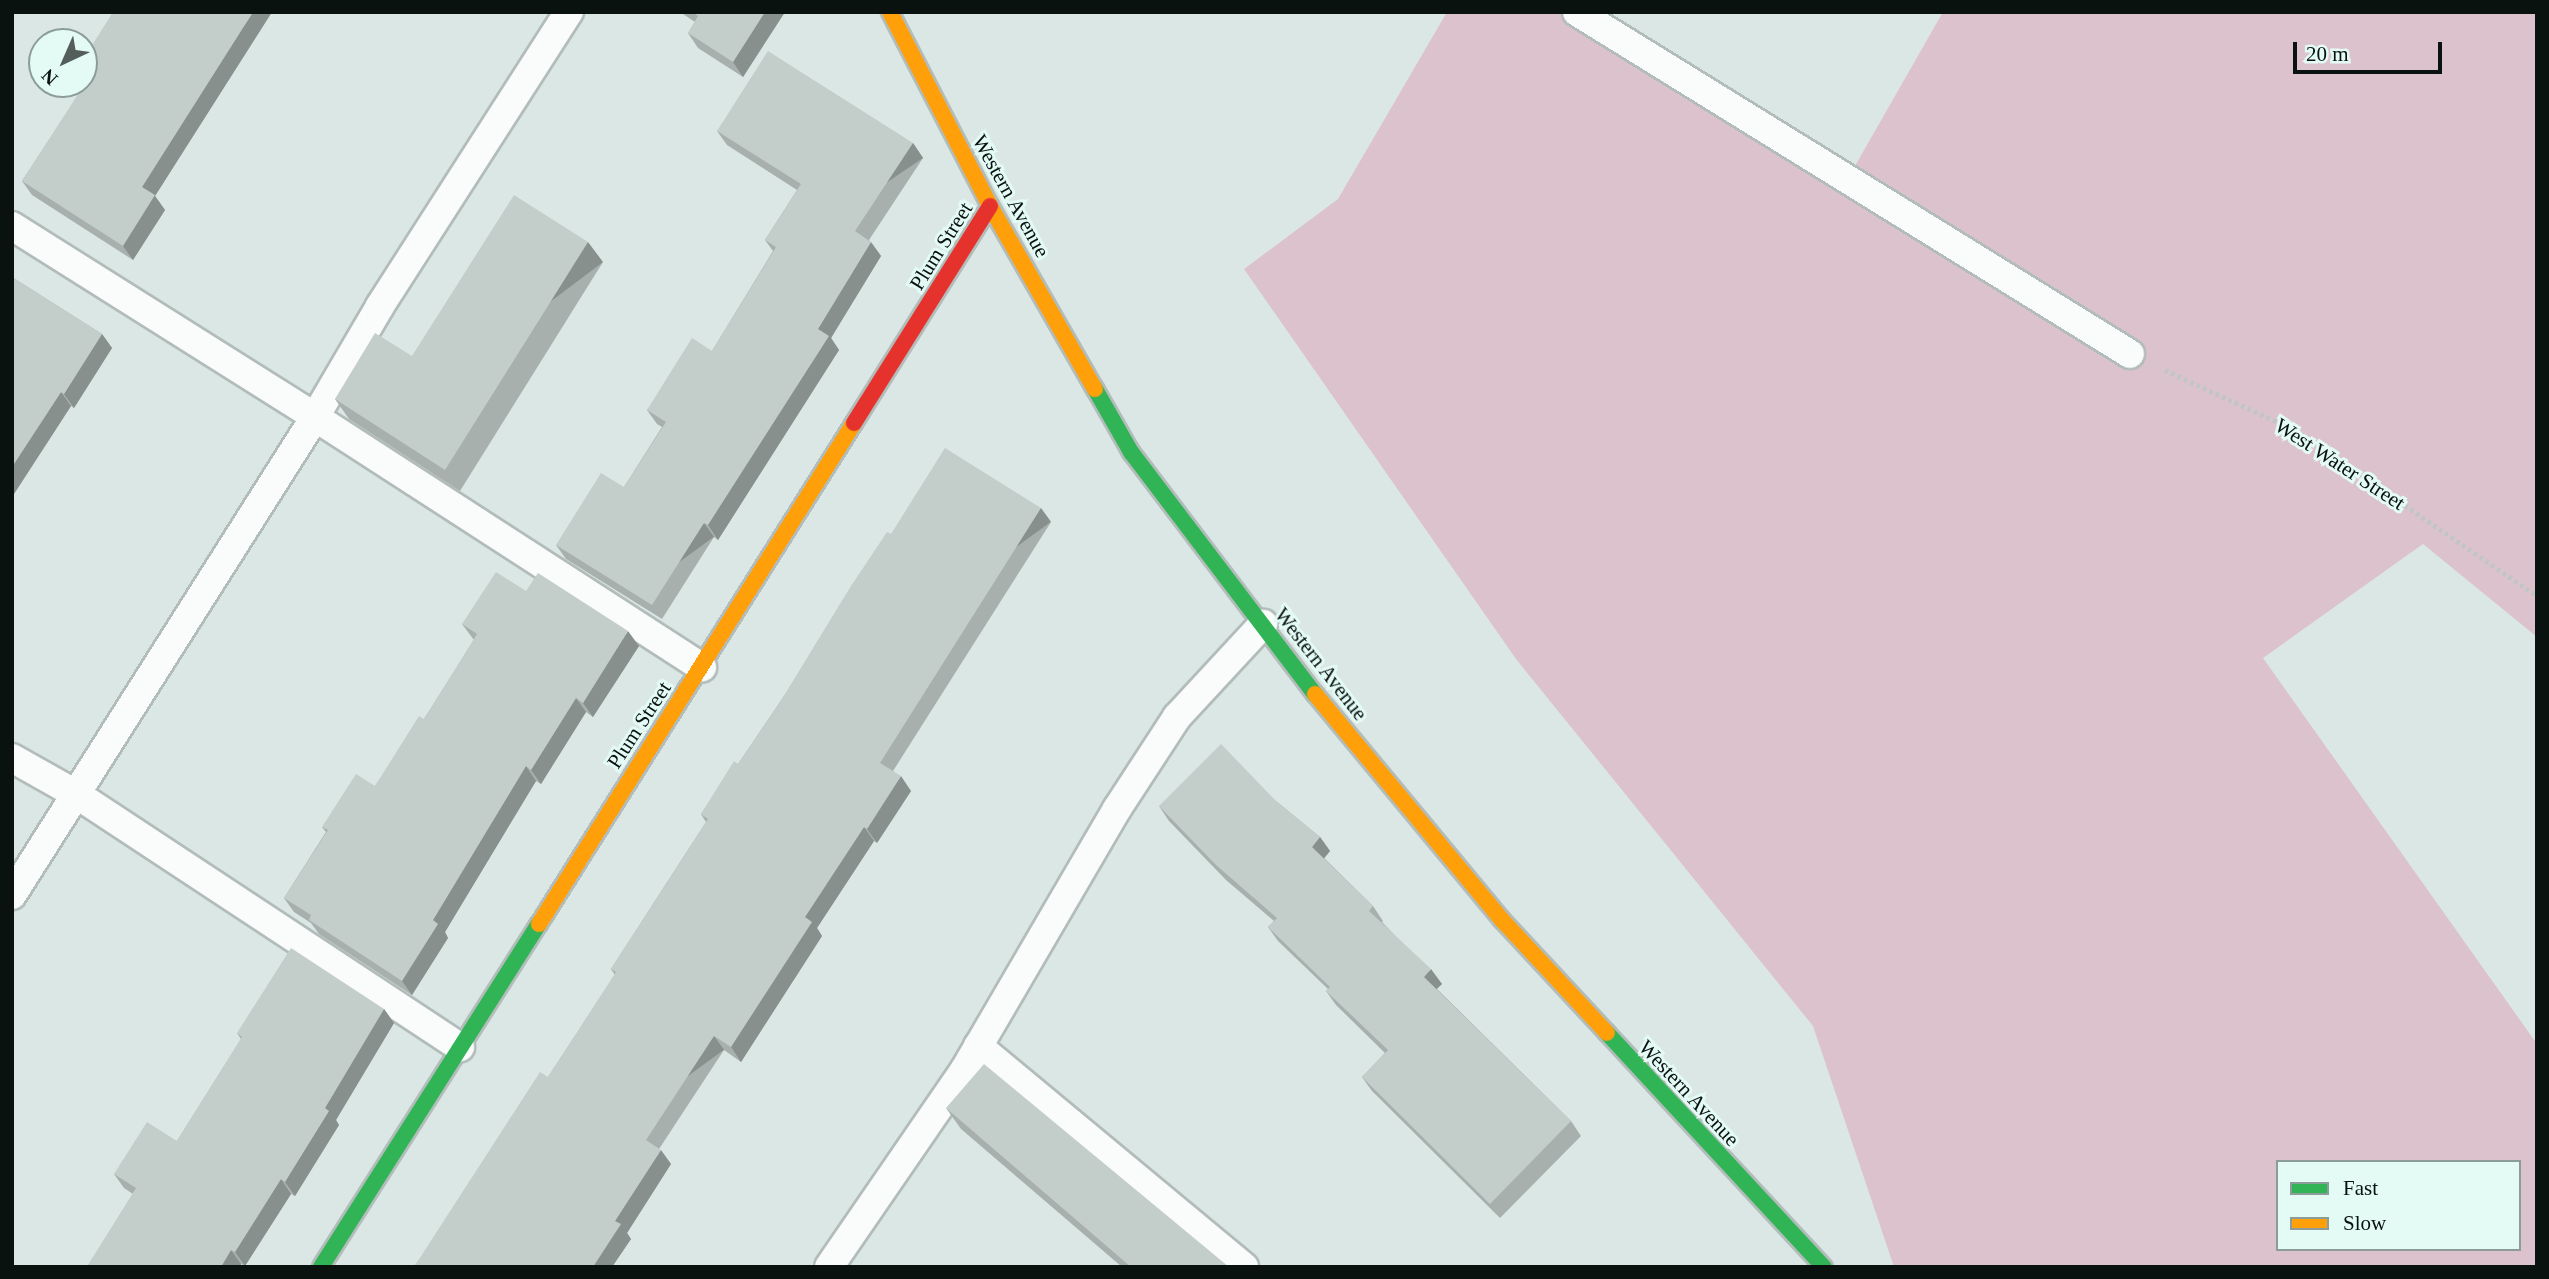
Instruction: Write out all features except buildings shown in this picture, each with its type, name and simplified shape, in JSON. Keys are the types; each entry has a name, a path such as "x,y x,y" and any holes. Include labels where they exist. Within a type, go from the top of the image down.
{"main road":[{"name":"Western Avenue","path":"890,12 990,206 1131,452 1328,711 1502,920 1824,1267"},
{"name":"Plum Street","path":"321,1267 702,667 990,206"}],"lane":[{"path":"12,895 315,418 380,306 569,12"},
{"path":"1577,12 2130,354"},
{"path":"12,226 702,667"},
{"path":"829,1267 978,1046 1117,809 1177,717 1263,624"},
{"path":"12,758 76,794 460,1047"},
{"path":"978,1046 1244,1267"}],"path":[{"name":"West Water Street","path":"2130,354 2295,430 2537,596"}],"shaded area":[{"path":"1447,12 1577,12 1847,180 1943,12 2537,12 2537,637 2423,544 2263,658 2537,1044 2537,1267 1894,1267 1813,1026 1516,659 1244,269 1338,199"}],"traffic: fast":[{"path":"1095,389 1131,452 1315,694"},
{"path":"321,1267 539,924"},
{"path":"1607,1033 1824,1267"}],"traffic: slow":[{"path":"890,12 990,206 1095,389"},
{"path":"539,924 854,423"},
{"path":"1315,694 1502,920 1607,1033"}],"traffic: jam":[{"path":"854,423 990,206"}]}
